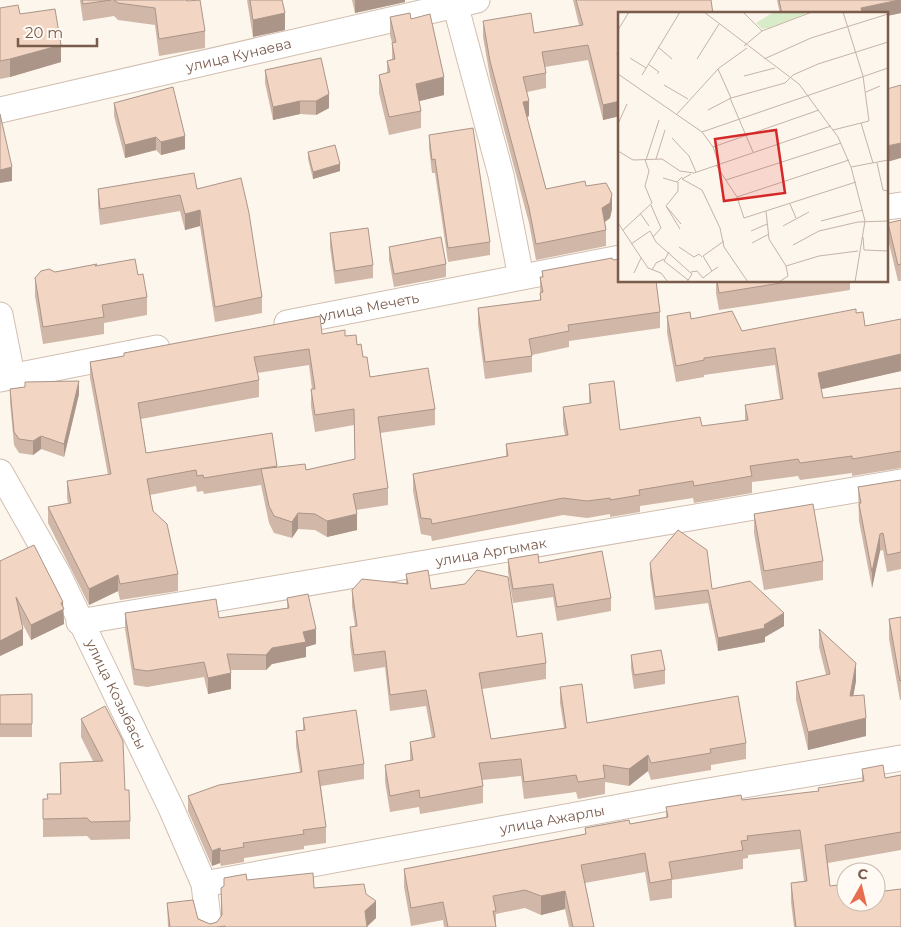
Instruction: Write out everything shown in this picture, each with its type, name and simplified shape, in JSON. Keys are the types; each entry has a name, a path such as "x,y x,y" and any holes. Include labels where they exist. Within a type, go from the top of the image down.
{"street":[{"name":"улица Кунаева","path":"0,110 462,1"},
{"path":"462,1 501,175 521,277"},
{"path":"888,207 901,205"},
{"name":"улица Мечеть","path":"264,328 618,258"},
{"path":"0,315 6,377 177,344"},
{"name":"улица Козыбасы","path":"0,472 58,574 79,622 171,808 204,884 209,927"},
{"name":"улица Аргымак","path":"79,622 901,482"},
{"name":"улица Ажарлы","path":"204,884 679,796 901,758"}],"building":[{"path":"82,0 111,0 83,4"},
{"path":"114,0 200,0 205,31 159,39 155,8 118,3"},
{"path":"250,0 282,0 285,13 253,20"},
{"path":"576,0 711,0 713,12 618,12 618,101 603,105 588,45 542,52 546,73 523,77 529,101 523,102 546,189 585,181 586,186 606,183 612,194 610,203 602,208 606,230 536,244 529,208 490,61 483,21 531,13 534,33 583,25"},
{"path":"779,0 899,0 861,8 862,12 782,12"},
{"path":"18,5 20,14 55,9 61,45 0,61 0,8"},
{"path":"410,13 411,19 430,14 444,77 416,84 421,111 389,117 379,75 390,72 387,61 395,59 392,43 396,42 390,17"},
{"path":"321,58 329,94 316,101 300,101 273,107 265,70"},
{"path":"901,85 901,143 888,146 888,89"},
{"path":"173,87 185,136 161,142 156,137 125,145 114,103"},
{"path":"0,114 12,167 0,170"},
{"path":"473,128 490,242 448,248 435,159 432,160 429,135"},
{"path":"335,145 340,164 313,172 308,152"},
{"path":"194,173 197,189 241,178 249,213 262,297 215,307 200,210 185,214 180,195 100,209 98,189"},
{"path":"901,220 901,264 898,265 888,223"},
{"path":"368,228 373,265 335,271 330,233"},
{"path":"441,237 446,264 394,274 389,247"},
{"path":"612,258 613,260 618,259 618,282 656,282 660,312 568,325 569,331 529,339 532,356 485,362 478,308 541,300 540,293 543,292 540,277 543,277 542,271"},
{"path":"135,259 138,275 143,274 147,297 102,305 104,317 43,327 35,278 41,271 49,269 55,272"},
{"path":"717,282 787,282 719,293"},
{"path":"856,309 856,313 863,312 865,326 901,319 901,354 818,373 823,398 901,388 901,451 852,459 852,456 800,463 798,459 750,466 752,476 694,486 693,481 639,490 640,495 610,500 610,498 587,501 563,498 432,524 431,519 421,518 413,474 508,456 506,444 568,435 563,407 591,403 589,384 614,381 620,430 700,417 702,426 748,420 745,405 783,399 775,348 704,358 704,360 676,366 667,316 690,312 691,319 732,311 742,331"},
{"path":"320,316 322,334 345,330 345,336 356,335 357,345 361,344 363,357 367,357 370,377 428,368 435,409 378,417 388,488 353,494 357,514 327,521 315,514 298,513 292,522 274,516 269,506 261,469 305,464 306,470 355,459 354,409 315,415 311,389 315,389 309,349 254,357 259,380 138,403 146,453 272,433 277,466 204,478 203,475 197,476 196,470 147,479 153,511 167,524 178,574 120,584 118,575 89,589 48,507 71,503 67,481 111,474 90,362 124,356 124,353"},
{"path":"79,381 64,444 41,436 33,441 19,439 14,432 10,389 25,387 25,382"},
{"path":"901,480 901,552 887,555 883,533 880,534 872,572 859,504 861,503 858,487"},
{"path":"813,504 823,561 764,571 754,514"},
{"path":"678,530 707,550 712,589 750,581 784,613 764,625 765,628 718,638 708,590 655,597 650,563"},
{"path":"34,545 63,602 61,603 64,609 31,625 16,597 23,629 0,641 0,561"},
{"path":"602,551 611,598 557,607 553,584 513,589 508,559 538,554 539,563"},
{"path":"428,570 431,589 465,584 477,570 508,577 517,637 542,633 546,663 479,673 491,739 566,728 560,687 582,684 587,723 738,696 746,743 710,749 711,753 651,763 648,755 629,769 603,765 605,778 578,782 576,775 524,782 521,759 479,763 483,786 420,798 419,790 390,796 385,765 413,760 410,742 435,737 426,690 390,695 385,651 354,655 350,627 357,626 352,590 362,579 408,584 406,574"},
{"path":"308,594 316,629 303,632 306,642 272,648 266,655 227,654 231,673 208,678 204,662 147,671 134,669 125,613 216,599 219,618 289,608 287,598"},
{"path":"901,617 901,680 900,681 889,619"},
{"path":"819,629 856,663 850,696 864,695 866,718 808,732 796,682 830,674"},
{"path":"661,650 665,670 634,675 631,655"},
{"path":"32,694 32,724 0,724 0,695"},
{"path":"105,706 123,741 125,790 129,790 130,821 91,822 87,818 43,819 43,799 48,799 47,794 61,794 60,763 103,761 81,719"},
{"path":"356,710 364,764 318,771 326,827 303,830 304,834 243,843 244,847 221,851 220,848 212,851 188,796 219,785 302,772 296,731 305,730 303,718"},
{"path":"883,765 885,778 901,775 901,832 825,845 830,886 836,885 836,912 886,912 886,891 901,889 901,927 796,927 791,883 807,881 800,830 747,836 748,840 741,841 743,850 669,862 672,879 650,883 645,853 581,865 594,927 573,927 565,891 541,896 525,890 493,896 496,911 493,911 496,927 448,927 443,902 411,908 404,869 586,834 585,828 629,820 630,824 668,817 666,807 741,795 742,800 819,791 818,788 864,781 862,769"},
{"path":"313,873 314,888 364,884 366,894 376,901 365,911 367,927 170,927 167,903 193,900 198,919 210,924 217,922 222,915 221,888 224,886 224,878 246,874 247,880"}]}
